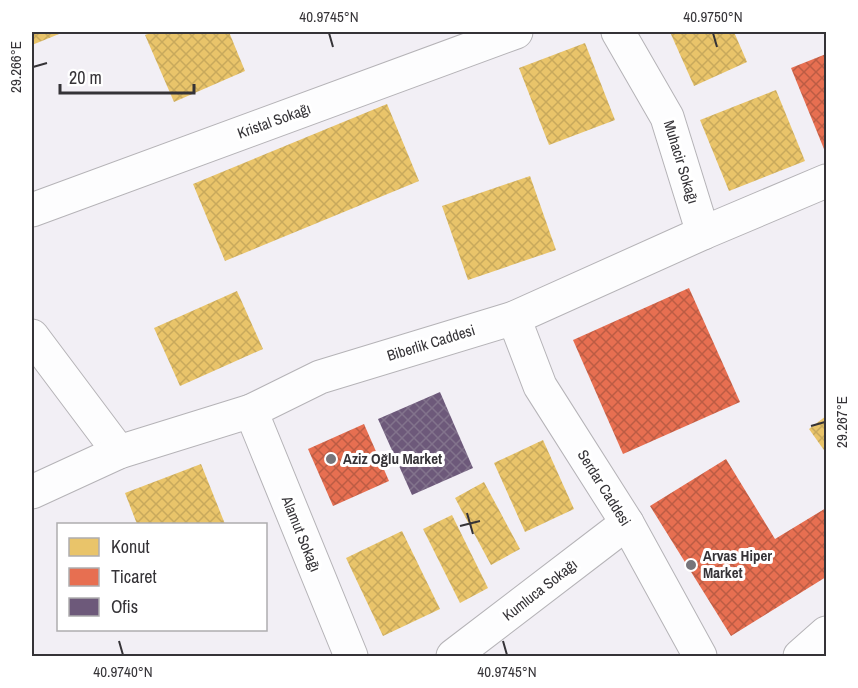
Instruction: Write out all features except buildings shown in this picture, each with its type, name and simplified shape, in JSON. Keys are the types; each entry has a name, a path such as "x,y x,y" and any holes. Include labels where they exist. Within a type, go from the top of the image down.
{"street":[{"name":"Kristal Sokağı","path":"32,210 516,32"},
{"name":"Muhacir Sokağı","path":"618,32 667,117 703,233"},
{"name":"Biberlik Caddesi","path":"32,492 119,452 251,411 320,377 513,318 826,181"},
{"name":"Serdar Caddesi","path":"513,318 540,386 627,523 700,657"},
{"path":"32,336 119,452"},
{"name":"Alamut Sokağı","path":"251,411 351,657"},
{"name":"Kumluca Sokağı","path":"453,657 627,523"},
{"path":"800,657 826,633"}],"place":[{"name":"Aziz Oğlu Market","path":"331,459"},
{"name":"Arvas Hiper Market","path":"691,565"}]}
